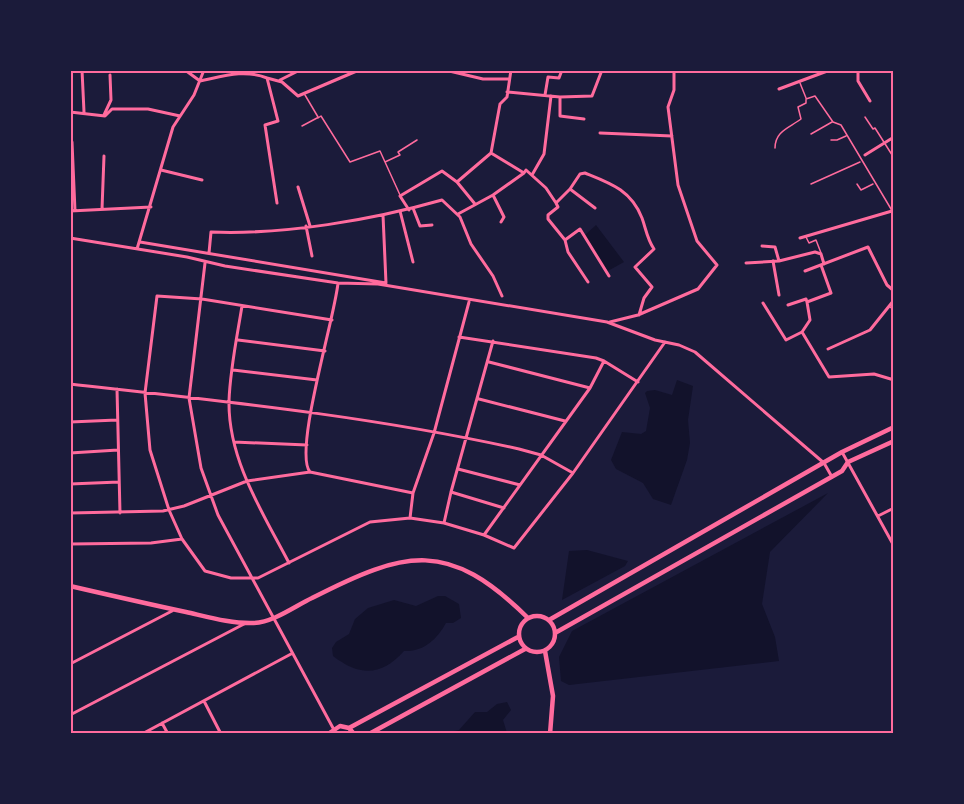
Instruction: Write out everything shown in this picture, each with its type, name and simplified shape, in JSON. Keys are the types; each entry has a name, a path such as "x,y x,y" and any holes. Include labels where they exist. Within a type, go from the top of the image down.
{"street":[{"path":"82,70 84,112"},
{"path":"185,70 200,81 245,72 278,80 298,96 359,70"},
{"path":"137,249 173,127 204,70"},
{"path":"278,80 300,70"},
{"path":"457,182 491,153 500,104 507,92 510,70"},
{"path":"545,95 548,77 559,78 562,70"},
{"path":"507,92 560,97 592,96 602,70"},
{"path":"665,70 680,71"},
{"path":"779,89 830,70"},
{"path":"858,70 858,81 870,101"},
{"path":"448,71 483,79 509,79"},
{"path":"607,322 638,315 698,289 717,265 695,235 678,185 668,107 674,90 674,72"},
{"path":"104,115 111,100 110,75"},
{"path":"267,78 278,121 265,125 277,203"},
{"path":"532,175 544,154 551,96"},
{"path":"560,97 560,116 584,119"},
{"path":"70,112 104,115 112,109 148,109 180,116"},
{"path":"600,133 672,136"},
{"path":"865,155 894,137"},
{"path":"72,142 73,211 151,207"},
{"path":"491,153 524,173"},
{"path":"102,209 104,156"},
{"path":"161,170 202,180"},
{"path":"458,214 493,195 526,170 546,188 556,203 558,207 548,215 548,219 565,240 568,252 588,282"},
{"path":"432,225 420,226 411,209 400,196 442,171 457,182 475,204"},
{"path":"556,203 582,173 621,188 642,217 647,238 654,250 635,267 652,287 644,298 638,315"},
{"path":"298,188 308,226 312,256"},
{"path":"570,189 595,208"},
{"path":"493,195 504,217 501,222"},
{"path":"208,252 211,232 253,234 400,212 442,200 458,214 471,244 496,281 502,296"},
{"path":"400,212 413,262"},
{"path":"800,238 893,213"},
{"path":"140,242 386,283 383,215"},
{"path":"565,240 580,228 609,276"},
{"path":"70,238 205,263 338,283 378,284 469,302 607,322 695,352 824,463 832,477"},
{"path":"762,246 775,247 779,261"},
{"path":"805,271 868,247 887,285 894,291"},
{"path":"746,263 779,261 815,252 821,254 831,293 807,302"},
{"path":"774,261 779,295"},
{"path":"205,263 189,398 194,437 210,495 333,728"},
{"path":"310,472 306,464 310,412 333,320 338,283"},
{"path":"333,320 202,299 157,296 145,393 150,450 169,510 182,539 205,571 231,578 253,579 370,522 410,518 444,523 484,535 514,548 573,473 665,342"},
{"path":"788,305 806,299 807,302"},
{"path":"828,349 870,330 894,300"},
{"path":"410,518 413,493 434,433 469,302"},
{"path":"763,303 786,340 802,332 810,320 807,302"},
{"path":"242,306 229,402 234,442 247,480 289,563"},
{"path":"802,332 829,377 874,374 892,380"},
{"path":"459,337 596,358 638,382"},
{"path":"238,340 325,351"},
{"path":"444,523 493,341"},
{"path":"484,535 590,388 604,361"},
{"path":"489,362 590,388"},
{"path":"233,370 318,380"},
{"path":"70,384 310,412 467,437 541,455 573,473"},
{"path":"117,389 120,513"},
{"path":"479,399 565,421"},
{"path":"70,422 118,420"},
{"path":"549,620 842,452 894,427"},
{"path":"555,633 832,477 842,471 849,462 894,441"},
{"path":"234,442 307,445"},
{"path":"70,453 118,450"},
{"path":"842,452 894,546"},
{"path":"458,469 520,485"},
{"path":"70,513 169,510 247,480 310,472 413,493"},
{"path":"70,484 119,482"},
{"path":"451,492 504,508"},
{"path":"879,516 894,508"},
{"path":"70,544 151,543 182,539"},
{"path":"70,715 247,622 273,617 360,573 390,563 413,560 440,563 473,573 502,592 528,618"},
{"path":"70,586 174,609 247,622"},
{"path":"70,664 174,609"},
{"path":"540,616 549,620 555,633 552,645 545,651 536,653 525,649 518,637 520,627 528,618 540,616"},
{"path":"328,734 333,728 340,726 350,728 518,637"},
{"path":"369,734 525,649"},
{"path":"545,651 553,696 550,734"},
{"path":"142,734 292,654"},
{"path":"204,701 221,734"},
{"path":"162,723 168,734"},
{"path":"350,728 354,734"}],"lane":[{"path":"775,148 775,140 779,134 801,119 798,107 806,103 806,99 799,81"},
{"path":"304,93 318,118"},
{"path":"806,99 815,96 833,122"},
{"path":"302,126 321,116 350,162 380,151 400,196"},
{"path":"865,117 886,143 894,158"},
{"path":"811,134 833,122 839,123 893,213"},
{"path":"831,140 847,135"},
{"path":"384,163 400,155 398,152 417,140"},
{"path":"811,184 861,161"},
{"path":"856,184 861,190 873,183"},
{"path":"806,236 809,243 816,240 821,254"},
{"path":"889,306 894,310"},
{"path":"892,380 894,372"}],"shaded area":[{"path":"596,225 624,262 606,272 584,236"},
{"path":"677,380 693,386 688,420 690,443 687,460 671,505 653,499 643,483 616,469 611,460 622,432 641,434 646,431 650,408 645,393 655,390 672,395"},
{"path":"828,493 770,552 762,604 775,637 779,661 569,685 561,681 559,657 572,631"},
{"path":"587,550 628,561 625,566 562,600 569,551"},
{"path":"438,596 445,596 459,604 461,618 453,623 446,623 434,639 424,647 404,651 387,666 370,671 352,667 333,656 332,648 336,642 349,634 355,619 368,608 394,600 416,606"},
{"path":"507,702 511,710 503,720 507,733 445,733 459,730 475,712 487,712 497,704"}]}
